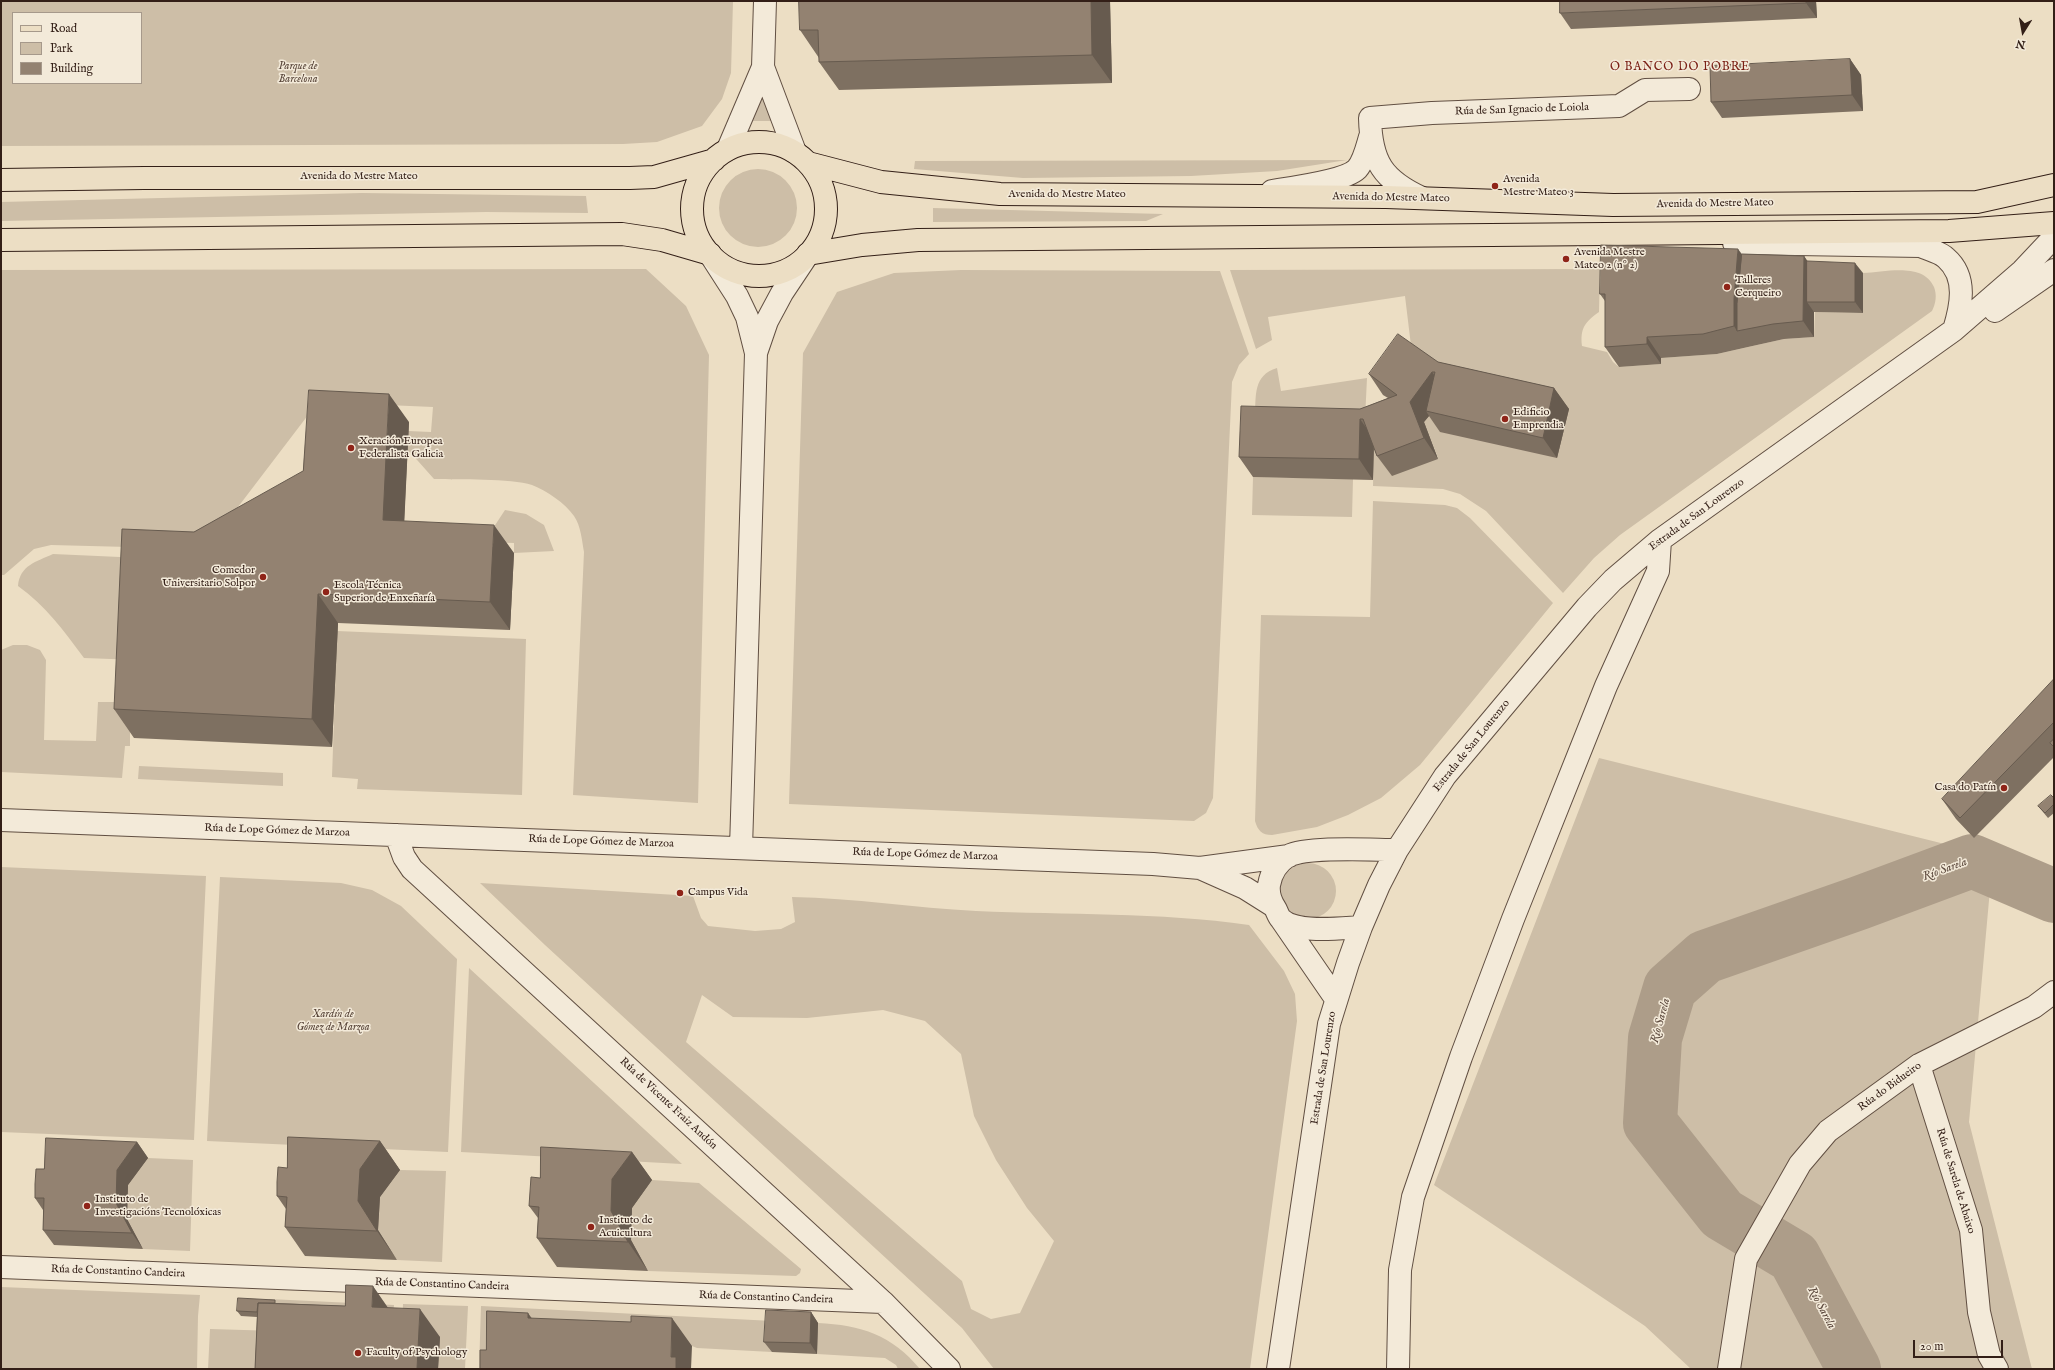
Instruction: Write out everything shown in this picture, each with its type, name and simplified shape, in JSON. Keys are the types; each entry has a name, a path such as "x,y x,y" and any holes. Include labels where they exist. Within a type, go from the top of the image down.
{"main road":[{"path":"763,142 780,145 801,158 821,183 826,205 824,227 820,238 808,254 797,264 782,272 756,276 730,269 710,254 696,231 692,207 694,192 699,179 721,155 742,144 763,142"},
{"name":"Avenida do Mestre Mateo","path":"1,180 144,178 630,178 659,176 721,155"},
{"name":"Avenida do Mestre Mateo","path":"801,158 881,182 1000,194 1422,198 1613,205 1976,202 2054,185"},
{"path":"808,254 868,244 918,240 1949,231 2054,223"},
{"path":"1,240 622,234 662,240 710,254"}],"street":[{"path":"721,155 763,67 765,1"},
{"path":"763,67 801,158"},
{"name":"Rúa de San Ignacio de Loiola","path":"1422,198 1402,188 1388,178 1377,160 1370,137 1370,118 1619,106 1645,90 1690,89"},
{"name":"Rúa de San Ignacio de Loiola","path":"1251,196 1346,176 1357,168 1363,158 1370,137"},
{"path":"1507,234 1533,241 1921,246 1946,257 1954,267 1960,281 1962,305 1954,330"},
{"path":"1954,330 2022,271 2054,237"},
{"path":"710,254 737,296 747,317 756,353 741,848"},
{"path":"756,353 767,321 782,293 808,254"},
{"path":"1954,330 1991,315 2054,270"},
{"name":"Estrada de San Lourenzo","path":"1278,1369 1330,1024 1336,999 1361,927 1379,885 1397,850 1445,776 1587,607 1613,580 1660,540 1954,330"},
{"path":"1398,1369 1400,1270 1413,1197 1460,1057 1513,919 1606,686 1658,571 1660,540"},
{"name":"Rúa de Lope Gómez de Marzoa","path":"1,820 1152,864 1200,868 1320,850 1397,850"},
{"name":"Rúa de Vicente Fraiz Andón","path":"396,835 404,857 412,869 883,1302 949,1369"},
{"name":"Rúa de Lope Gómez de Marzoa","path":"1288,856 1275,866 1270,877 1268,890 1277,912 1336,999"},
{"name":"Rúa de Lope Gómez de Marzoa","path":"1200,868 1245,888 1295,926 1308,928 1361,927"},
{"name":"Rúa do Bidueiro","path":"1729,1369 1746,1259 1800,1164 1828,1131 1919,1064 2034,1007 2054,992"},
{"name":"Rúa de Sarela de Abaixo","path":"1919,1064 1971,1230 1978,1312 1989,1355 1997,1369"},
{"name":"Rúa de Constantino Candeira","path":"1,1268 883,1302"}],"green space":[{"name":"Parque de Barcelona","path":"1,1 733,1 731,73 722,99 702,126 657,142 623,144 1,146"},
{"path":"760,82 774,121 749,121"},
{"path":"1347,160 1277,171 1191,176 1023,178 914,169 915,161"},
{"path":"758,169 773,172 780,176 790,186 794,193 797,208 794,223 790,230 780,240 773,244 758,247 743,244 736,240 726,230 722,223 719,208 722,193 726,186 736,176 743,172"},
{"path":"362,193 586,196 588,213 486,212 1,221 1,202"},
{"path":"933,208 1163,214 1146,221 933,222"},
{"path":"646,269 686,306 709,355 698,803 573,795 584,552 578,524 574,516 561,502 550,494 532,485 498,480 434,479 410,452 407,452 408,431 431,432 433,407 318,402 206,549 51,545 34,549 4,575 1,575 1,270"},
{"path":"1600,269 1599,312 1584,326 1582,346 1607,352 1613,362 1619,367 1661,364 1661,358 1717,354 1784,339 1814,337 1815,312 1863,313 1863,273 1903,270 1922,274 1929,279 1934,287 1936,299 1932,311 1620,535 1594,558 1563,593 1486,511 1460,494 1443,489 1373,486 1374,439 1438,458 1424,422 1446,392 1412,354 1405,296 1268,317 1272,340 1256,349 1230,270"},
{"path":"961,270 1220,271 1249,354 1239,365 1232,382 1213,798 1206,813 1194,821 789,804 803,353 837,292 894,273"},
{"path":"1277,368 1281,391 1367,378 1365,419 1255,417 1257,387 1269,371"},
{"path":"1253,477 1353,479 1352,517 1252,515"},
{"path":"1373,501 1445,505 1457,508 1470,518 1553,603 1420,765 1381,798 1348,815 1317,827 1272,835 1266,834 1259,830 1255,821 1261,615 1370,617"},
{"path":"505,510 526,514 544,525 554,551 514,553 514,543 484,542"},
{"path":"53,554 142,558 138,660 84,658 61,628 37,601 18,586 19,579 25,569 35,562"},
{"path":"337,631 526,639 522,795 357,789 358,779 332,777"},
{"path":"13,645 27,645 40,650 46,660 44,740 96,741 98,702 130,702 130,746 125,746 122,778 1,772 1,650"},
{"path":"1599,758 1993,856 1969,1122 2032,1369 1691,1369 1645,1326 1434,1185"},
{"path":"139,766 283,773 283,786 138,779"},
{"path":"1308,863 1319,865 1328,871 1334,880 1336,891 1334,902 1328,911 1319,917 1308,919 1297,917 1288,911 1282,902 1280,891 1282,880 1288,871 1297,865"},
{"path":"1,867 206,876 194,1140 1,1132"},
{"name":"Xardín de Gómez de Marzoa","path":"220,877 341,883 372,890 401,906 457,959 448,1152 207,1141"},
{"path":"480,883 693,896 701,918 708,926 755,931 781,929 795,922 792,897 838,899 976,911 1181,918 1249,925 1284,971 1295,994 1297,1021 1250,1369 994,1369 962,1328 545,945","holes":["702,995 733,1017 807,1018 883,1010 925,1021 961,1054 974,1116 996,1160 1027,1208 1054,1241 1020,1313 991,1319 971,1309 962,1281 686,1042"]},
{"path":"469,968 682,1164 461,1152"},
{"path":"148,1158 193,1160 190,1251 143,1249 127,1219 128,1185"},
{"path":"400,1170 446,1171 442,1262 397,1260 378,1230 380,1197"},
{"path":"652,1180 699,1183 801,1269 800,1273 796,1276 648,1271 631,1240 632,1208"},
{"path":"1,1287 200,1295 197,1369 1,1369"},
{"path":"269,1299 394,1305 393,1315 269,1305"},
{"path":"403,1304 468,1306 465,1369 438,1369 439,1337 402,1336"},
{"path":"481,1306 773,1321 772,1352 697,1348 692,1346 506,1369 479,1369"},
{"path":"818,1323 848,1326 875,1334 898,1348 920,1369 898,1369 896,1365 885,1358 817,1354"},
{"path":"210,1329 277,1331 276,1369 208,1369"}],"building":[{"path":"799,1 1091,1 1092,55 819,62 818,30 800,30"},
{"path":"1560,1 1806,1 1806,3 1560,13"},
{"path":"1850,59 1852,95 1711,102 1710,66"},
{"path":"1601,245 1738,249 1734,299 1734,326 1703,334 1647,337 1647,344 1605,347 1605,294 1600,294"},
{"path":"1742,254 1804,256 1803,321 1773,324 1737,331 1737,304"},
{"path":"1807,261 1855,263 1855,302 1807,302"},
{"path":"1398,334 1438,362 1554,388 1543,438 1426,411 1435,372 1432,372 1410,402 1424,438 1377,456 1363,419 1360,419 1359,459 1239,457 1241,406 1360,409 1397,395 1369,374"},
{"name":"Escola Técnica Superior de Enxeñaría","path":"309,390 389,394 383,520 494,525 490,602 318,594 312,719 114,709 122,529 194,532 303,471"},
{"path":"2054,679 2054,722 1960,818 1942,799"},
{"path":"2054,739 2054,747 2050,743"},
{"path":"2051,795 2054,798 2054,804 2045,813 2038,806"},
{"path":"288,1137 380,1141 360,1169 358,1201 377,1231 285,1227 287,1197 277,1196 277,1182 278,1167 287,1168"},
{"name":"Instituto de Investigacións Tecnolóxicas","path":"46,1138 137,1142 117,1170 116,1203 132,1233 43,1230 44,1198 35,1198 35,1184 36,1169 44,1169"},
{"path":"541,1147 632,1152 612,1179 611,1211 628,1242 537,1238 539,1207 529,1206 531,1177 540,1178"},
{"path":"346,1285 373,1286 372,1307 420,1309 417,1369 255,1369 258,1303 345,1306"},
{"path":"238,1298 275,1300 275,1303 258,1303 257,1312 237,1311"},
{"path":"766,1310 811,1312 810,1343 764,1342"},
{"path":"487,1311 528,1313 528,1318 631,1322 631,1316 672,1318 671,1357 676,1357 676,1369 480,1369 480,1350 486,1350"}],"waterway":[{"name":"Río Sarela","path":"1854,1369 1794,1257 1722,1214 1650,1123 1655,1038 1670,988 1705,957 1859,903 1972,861 2054,896"}],"place":[{"name":"Avenida Mestre Mateo 3","path":"1495,186"},
{"name":"Avenida Mestre Mateo 2 (nº 2)","path":"1566,259"},
{"name":"Talleres Cerqueiro","path":"1727,287"},
{"name":"Edificio Emprendia","path":"1505,419"},
{"name":"Xeración Europea Federalista Galicia","path":"351,448"},
{"name":"Comedor Universitario Solpor","path":"263,577"},
{"name":"Escola Técnica Superior de Enxeñaría","path":"326,592"},
{"name":"Casa do Patín","path":"2004,788"},
{"name":"Campus Vida","path":"680,893"},
{"name":"Instituto de Investigacións Tecnolóxicas","path":"87,1206"},
{"name":"Instituto de Acuicultura","path":"591,1227"},
{"name":"Faculty of Psychology","path":"358,1353"}],"district":[{"name":"O BANCO DO POBRE","path":"1680,68"}]}
